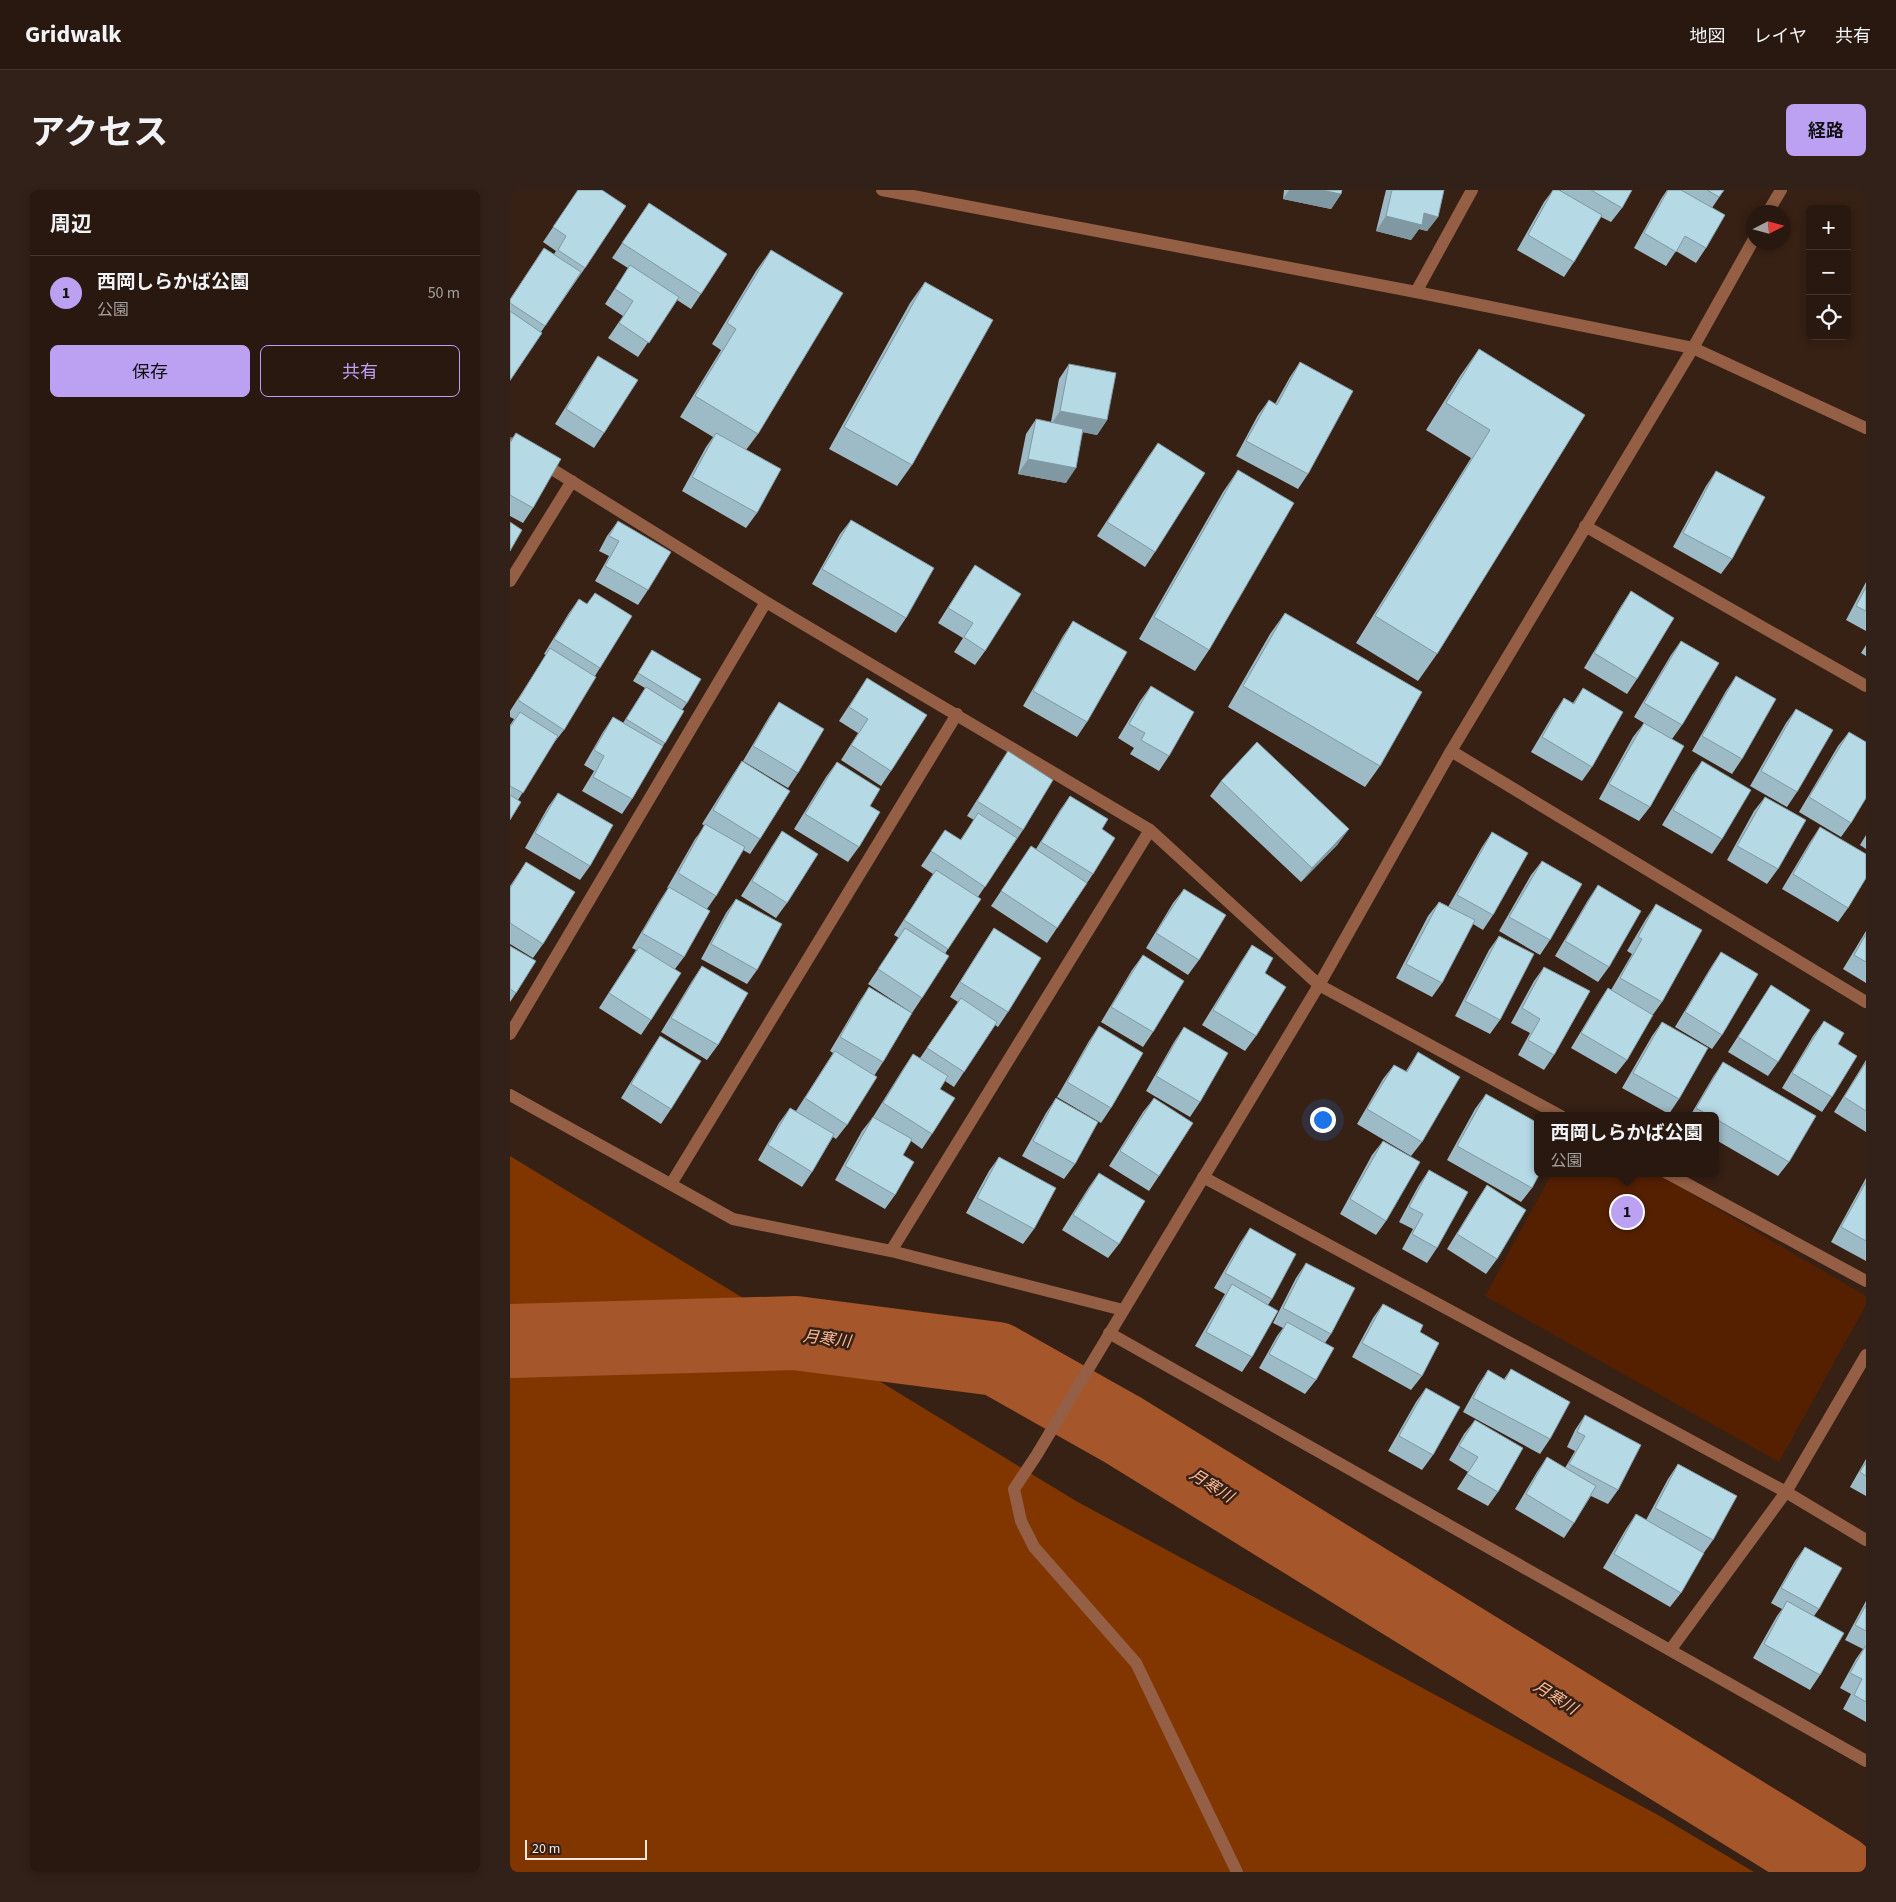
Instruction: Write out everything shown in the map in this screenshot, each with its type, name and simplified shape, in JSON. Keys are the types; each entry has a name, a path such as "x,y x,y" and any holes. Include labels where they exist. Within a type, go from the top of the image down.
{"street":[{"path":"882,190 1416,292 1693,348 1866,428"},
{"path":"1416,292 1472,190"},
{"path":"1772,205 1781,190"},
{"path":"1237,1872 1136,1663 1034,1547 1020,1520 1014,1489 1036,1456 1319,985 1451,751 1693,348 1748,250"},
{"path":"510,443 766,602 1150,830 1319,985 1554,1112"},
{"path":"510,581 572,481"},
{"path":"1585,526 1866,686"},
{"path":"510,1034 766,602"},
{"path":"671,1184 957,714"},
{"path":"1451,751 1866,1002"},
{"path":"890,1251 1150,830"},
{"path":"510,1096 733,1219 890,1251 1123,1310"},
{"path":"1203,1177 1786,1492 1866,1540"},
{"path":"1674,1177 1866,1281"},
{"path":"1109,1333 1671,1649 1866,1761"},
{"path":"1671,1649 1786,1492 1866,1354"}],"shaded area":[{"path":"510,1156 1076,1501 1658,1815 1754,1872 510,1872"},
{"path":"1550,1177 1663,1177 1866,1296 1866,1305 1779,1462 1485,1296"}],"building":[{"path":"578,190 602,190 626,206 585,268 558,250 566,236 553,227"},
{"path":"1321,190 1342,190 1341,194"},
{"path":"1392,190 1444,190 1438,217 1424,213 1422,225 1386,216"},
{"path":"1553,190 1559,190 1602,215 1574,262 1528,235"},
{"path":"1591,190 1632,190 1622,208"},
{"path":"1668,190 1681,190 1725,215 1706,248 1685,236 1676,252 1644,233"},
{"path":"1707,190 1724,190 1719,197"},
{"path":"649,203 727,254 701,294 622,243"},
{"path":"544,248 581,272 545,326 510,303 510,300"},
{"path":"771,250 843,293 758,434 695,396 736,329 727,323"},
{"path":"630,265 679,297 649,343 619,323 633,301 615,289"},
{"path":"925,282 993,320 912,465 844,427"},
{"path":"510,311 542,333 511,379 510,379"},
{"path":"1479,349 1585,415 1437,654 1375,616 1490,430 1446,403"},
{"path":"598,356 638,380 604,433 566,409"},
{"path":"1300,362 1353,391 1308,474 1246,441 1269,400 1277,405"},
{"path":"1069,364 1116,373 1107,420 1060,411"},
{"path":"1036,419 1083,429 1076,468 1028,459"},
{"path":"516,433 561,459 533,508 510,495 510,443"},
{"path":"716,433 781,469 757,513 692,477"},
{"path":"1158,443 1205,473 1155,552 1107,522"},
{"path":"1238,470 1294,503 1209,650 1154,617"},
{"path":"1716,471 1765,497 1732,559 1683,533"},
{"path":"851,520 934,568 906,618 822,569"},
{"path":"618,521 671,552 648,590 605,566 619,541 609,536"},
{"path":"510,522 522,530 510,551"},
{"path":"975,565 1021,594 985,651 964,637 973,623 948,608"},
{"path":"1866,587 1866,611 1856,606"},
{"path":"1631,591 1674,618 1637,679 1594,653"},
{"path":"595,593 632,616 600,668 554,639 579,599 587,604"},
{"path":"1285,613 1422,692 1380,766 1243,686"},
{"path":"1073,621 1127,652 1087,722 1033,691"},
{"path":"1681,641 1719,663 1682,725 1644,703"},
{"path":"550,648 596,677 564,730 518,700"},
{"path":"652,650 701,679 687,703 638,673"},
{"path":"1736,676 1776,699 1742,759 1702,736"},
{"path":"867,678 927,715 891,771 851,745 868,719 849,707"},
{"path":"1151,686 1194,712 1169,756 1141,740 1145,733 1129,724"},
{"path":"646,687 684,711 665,743 626,719"},
{"path":"1583,688 1623,712 1592,767 1542,737 1564,698 1574,704"},
{"path":"779,702 824,729 798,773 753,746"},
{"path":"1796,709 1833,730 1797,792 1761,771"},
{"path":"520,712 558,736 523,793 510,786 510,727"},
{"path":"613,717 663,746 632,799 593,777 604,756 594,750"},
{"path":"1644,723 1684,746 1650,807 1609,784"},
{"path":"1849,732 1866,742 1866,798 1851,823 1809,797"},
{"path":"1257,742 1349,829 1312,868 1221,781"},
{"path":"1008,751 1053,780 1023,830 977,801"},
{"path":"742,761 790,791 760,839 713,810"},
{"path":"1702,761 1751,790 1722,839 1673,810"},
{"path":"837,762 880,789 870,806 880,812 859,847 805,814"},
{"path":"558,793 613,825 590,866 535,833"},
{"path":"510,795 521,802 510,820"},
{"path":"1070,796 1108,819 1102,829 1115,838 1093,874 1041,842"},
{"path":"1765,797 1806,820 1778,869 1737,846"},
{"path":"978,813 1017,838 985,887 931,851 945,830 961,840"},
{"path":"705,824 745,847 716,896 678,873"},
{"path":"1820,827 1866,854 1866,878 1848,908 1793,874"},
{"path":"782,831 818,854 787,903 752,881"},
{"path":"1492,832 1528,853 1493,915 1457,895"},
{"path":"1031,846 1087,883 1057,928 1001,891"},
{"path":"1542,861 1582,884 1550,940 1509,917"},
{"path":"526,862 575,892 543,944 510,923 510,888"},
{"path":"936,870 981,899 948,949 904,920"},
{"path":"1598,885 1641,911 1609,967 1565,941"},
{"path":"669,887 710,911 684,957 642,933"},
{"path":"1184,889 1226,915 1199,960 1156,933"},
{"path":"736,899 782,924 757,970 711,944"},
{"path":"1439,902 1475,920 1442,983 1406,964"},
{"path":"1656,904 1702,930 1662,1002 1620,978 1642,939 1638,937"},
{"path":"905,928 949,956 922,998 878,969"},
{"path":"994,928 1041,958 1008,1012 960,982"},
{"path":"1866,934 1866,962 1854,955"},
{"path":"1499,936 1534,954 1500,1020 1465,1001"},
{"path":"1252,945 1273,958 1265,973 1286,987 1256,1036 1213,1010"},
{"path":"510,946 536,961 516,993 510,989"},
{"path":"639,947 681,973 651,1020 609,993"},
{"path":"1721,952 1758,974 1722,1035 1685,1012"},
{"path":"1143,955 1184,981 1153,1032 1111,1007"},
{"path":"702,966 748,993 718,1045 671,1018"},
{"path":"1544,967 1590,991 1554,1055 1528,1040 1540,1019 1522,1008"},
{"path":"1771,985 1810,1010 1778,1062 1738,1037"},
{"path":"869,987 912,1013 883,1062 840,1037"},
{"path":"1608,988 1653,1015 1627,1060 1581,1033"},
{"path":"961,998 997,1022 964,1072 927,1048"},
{"path":"1824,1021 1844,1033 1838,1044 1857,1056 1832,1097 1792,1073"},
{"path":"1662,1022 1708,1048 1679,1099 1633,1073"},
{"path":"1099,1026 1143,1053 1111,1108 1067,1082"},
{"path":"1184,1027 1228,1053 1200,1102 1156,1076"},
{"path":"660,1036 701,1061 671,1109 631,1084"},
{"path":"835,1051 877,1077 847,1125 805,1098"},
{"path":"1418,1052 1460,1077 1422,1142 1367,1109 1394,1065 1407,1072"},
{"path":"913,1054 948,1076 940,1089 955,1098 932,1134 883,1103"},
{"path":"1723,1062 1816,1116 1789,1162 1719,1121 1719,1112 1703,1112 1696,1108"},
{"path":"1866,1062 1866,1111 1844,1097"},
{"path":"1486,1094 1534,1121 1534,1177 1538,1177 1532,1188 1457,1146"},
{"path":"1056,1098 1098,1122 1075,1164 1033,1141"},
{"path":"1154,1098 1193,1123 1159,1176 1120,1151"},
{"path":"790,1108 834,1134 812,1172 768,1145"},
{"path":"873,1117 912,1139 903,1155 914,1162 895,1195 845,1166"},
{"path":"1383,1141 1420,1162 1386,1221 1350,1199"},
{"path":"999,1157 1056,1188 1034,1229 977,1198"},
{"path":"1429,1170 1468,1192 1437,1248 1412,1234 1423,1214 1409,1207"},
{"path":"1099,1173 1145,1201 1119,1244 1073,1215"},
{"path":"1866,1182 1866,1241 1841,1227"},
{"path":"1487,1185 1526,1210 1497,1259 1457,1234"},
{"path":"1250,1228 1296,1254 1272,1299 1225,1273"},
{"path":"1306,1263 1355,1288 1331,1334 1283,1308"},
{"path":"1232,1284 1278,1311 1252,1357 1206,1332"},
{"path":"1383,1304 1423,1325 1420,1332 1439,1343 1422,1376 1362,1343"},
{"path":"1287,1322 1334,1348 1316,1380 1269,1354"},
{"path":"1511,1369 1570,1402 1550,1439 1473,1398 1488,1370 1505,1380"},
{"path":"1426,1388 1460,1407 1433,1455 1399,1436"},
{"path":"1585,1415 1641,1445 1618,1490 1569,1464 1585,1436 1577,1432"},
{"path":"1475,1420 1523,1448 1498,1492 1467,1474 1478,1457 1459,1446"},
{"path":"1547,1457 1596,1486 1574,1523 1526,1494"},
{"path":"1866,1462 1866,1476 1860,1472"},
{"path":"1678,1464 1737,1496 1713,1540 1655,1508"},
{"path":"1636,1514 1704,1553 1681,1593 1614,1554"},
{"path":"1805,1547 1842,1568 1819,1609 1781,1588"},
{"path":"1787,1601 1844,1633 1820,1675 1764,1644"},
{"path":"1866,1605 1866,1631 1855,1625"},
{"path":"1866,1645 1866,1702 1854,1695 1862,1679 1850,1673"}],"waterway":[{"name":"月寒川","path":"510,1341 795,1333 997,1359 1123,1430 1839,1872"}],"place":[{"name":"西岡しらかば公園","path":"1627,1212"}]}
